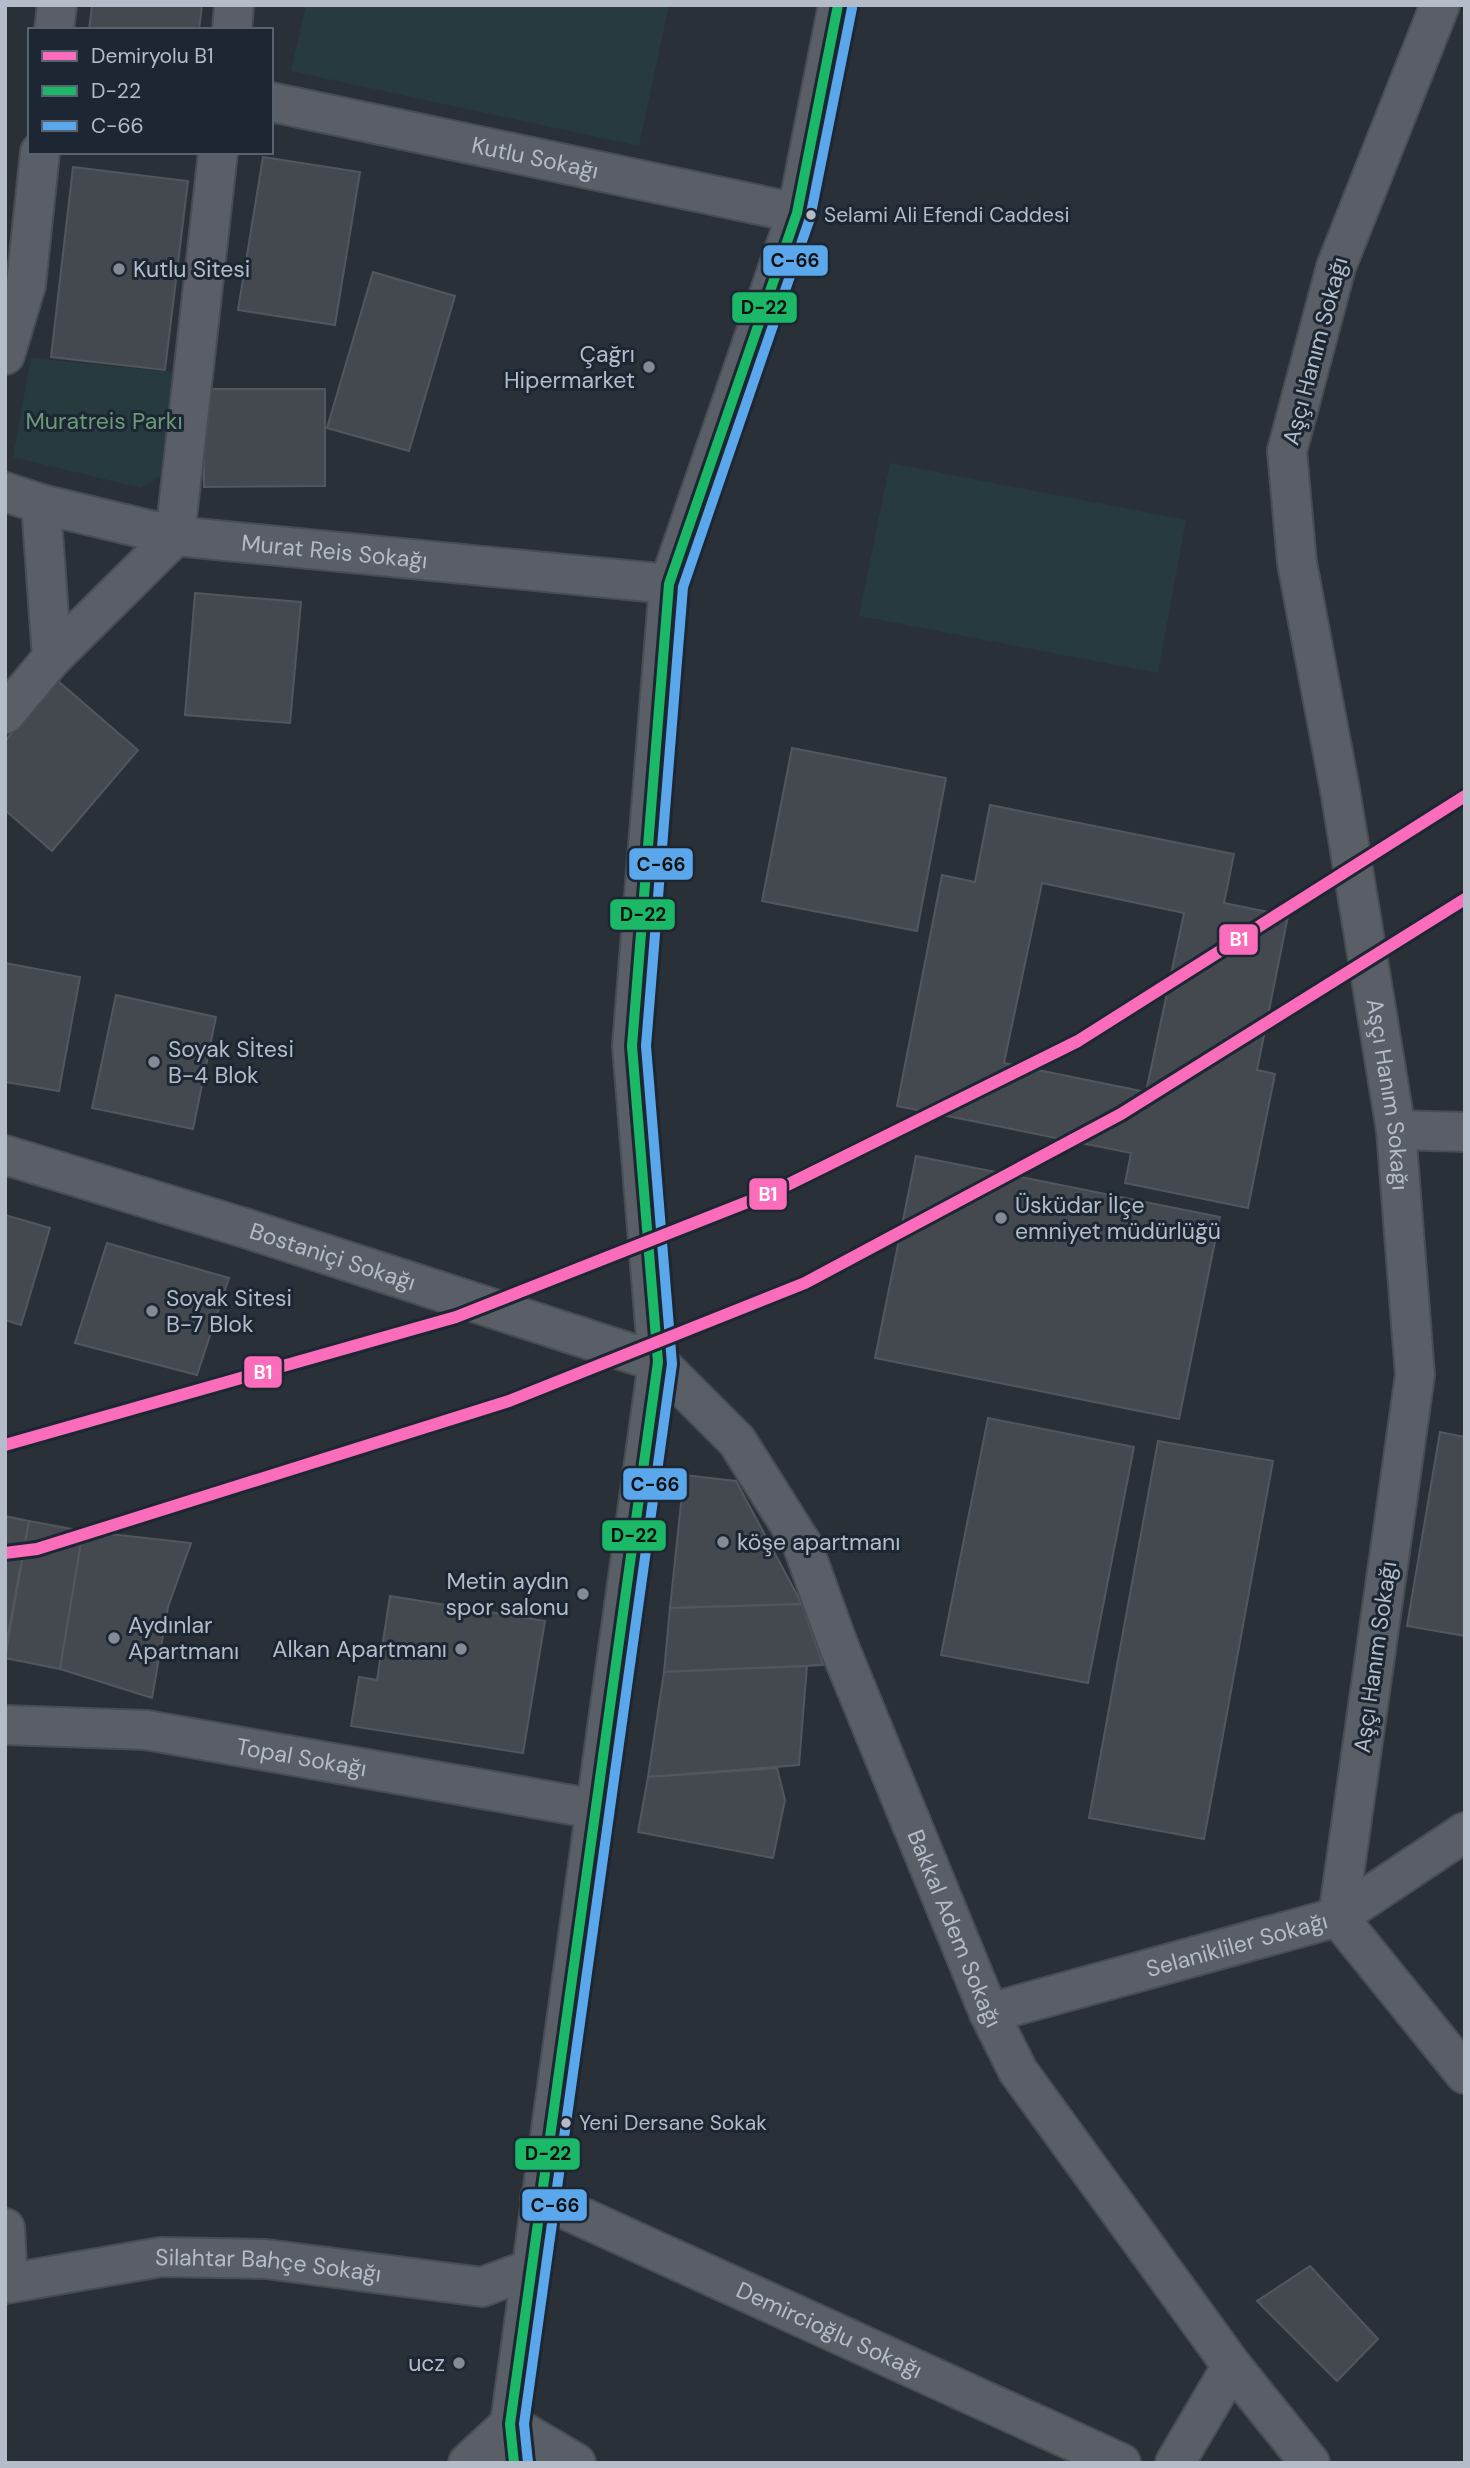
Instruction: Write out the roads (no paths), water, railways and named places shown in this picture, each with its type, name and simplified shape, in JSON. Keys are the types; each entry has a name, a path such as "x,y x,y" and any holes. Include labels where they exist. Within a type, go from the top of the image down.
{"street":[{"path":"54,28 57,5"},
{"path":"232,28 234,5"},
{"path":"514,2463 510,2424 658,1362 632,1046 669,584 797,214 838,5"},
{"name":"Aşçı Hanım Sokağı","path":"1338,1917 1415,1375 1396,1130 1340,790 1297,563 1287,451 1336,267 1440,5"},
{"name":"Kutlu Sokağı","path":"273,102 797,214"},
{"path":"5,355 26,285 40,154"},
{"path":"5,714 52,658 175,536 218,154"},
{"path":"23,498 52,658"},
{"name":"Murat Reis Sokağı","path":"23,498 175,536 669,584"},
{"path":"1396,1130 1465,1132"},
{"name":"Bostaniçi Sokağı","path":"5,1154 248,1229 658,1362"},
{"name":"Bakkal Adem Sokağı","path":"658,1362 737,1441 802,1544 838,1644 989,2012 1018,2071 1231,2366 1310,2463"},
{"name":"Topal Sokağı","path":"5,1725 146,1730 595,1809"},
{"name":"Selanikliler Sokağı","path":"989,2012 1338,1917 1465,1832"},
{"path":"1338,1917 1465,2074"},
{"name":"Demircioğlu Sokağı","path":"540,2198 1121,2463"},
{"path":"5,2228 7,2283"},
{"name":"Silahtar Bahçe Sokağı","path":"7,2283 161,2258 266,2259 482,2287 531,2269"},
{"path":"1175,2463 1231,2366"},
{"path":"468,2463 510,2424"},
{"path":"510,2424 576,2463"}],"rail line":[{"name":"B1","path":"5,1445 456,1317 773,1192 1078,1041 1465,796"},
{"name":"B1","path":"5,1553 37,1549 509,1401 805,1283 1121,1114 1465,899"}],"place":[{"name":"Selami Ali Efendi Caddesi","path":"811,215"},
{"name":"Kutlu Sitesi","path":"119,269"},
{"name":"Çağrı Hipermarket","path":"649,367"},
{"name":"Soyak Sİtesi B-4 Blok","path":"154,1062"},
{"name":"Üsküdar İlçe emniyet müdürlüğü","path":"1001,1218"},
{"name":"Soyak Sitesi B-7 Blok","path":"152,1311"},
{"name":"köşe apartmanı","path":"723,1542"},
{"name":"Metin aydın spor salonu","path":"583,1594"},
{"name":"Aydınlar Apartmanı","path":"114,1638"},
{"name":"Alkan Apartmanı","path":"461,1649"},
{"name":"Yeni Dersane Sokak","path":"566,2123"},
{"name":"ucz","path":"459,2363"}],"park label":[{"name":"Muratreis Parkı","path":"104,421"}]}
